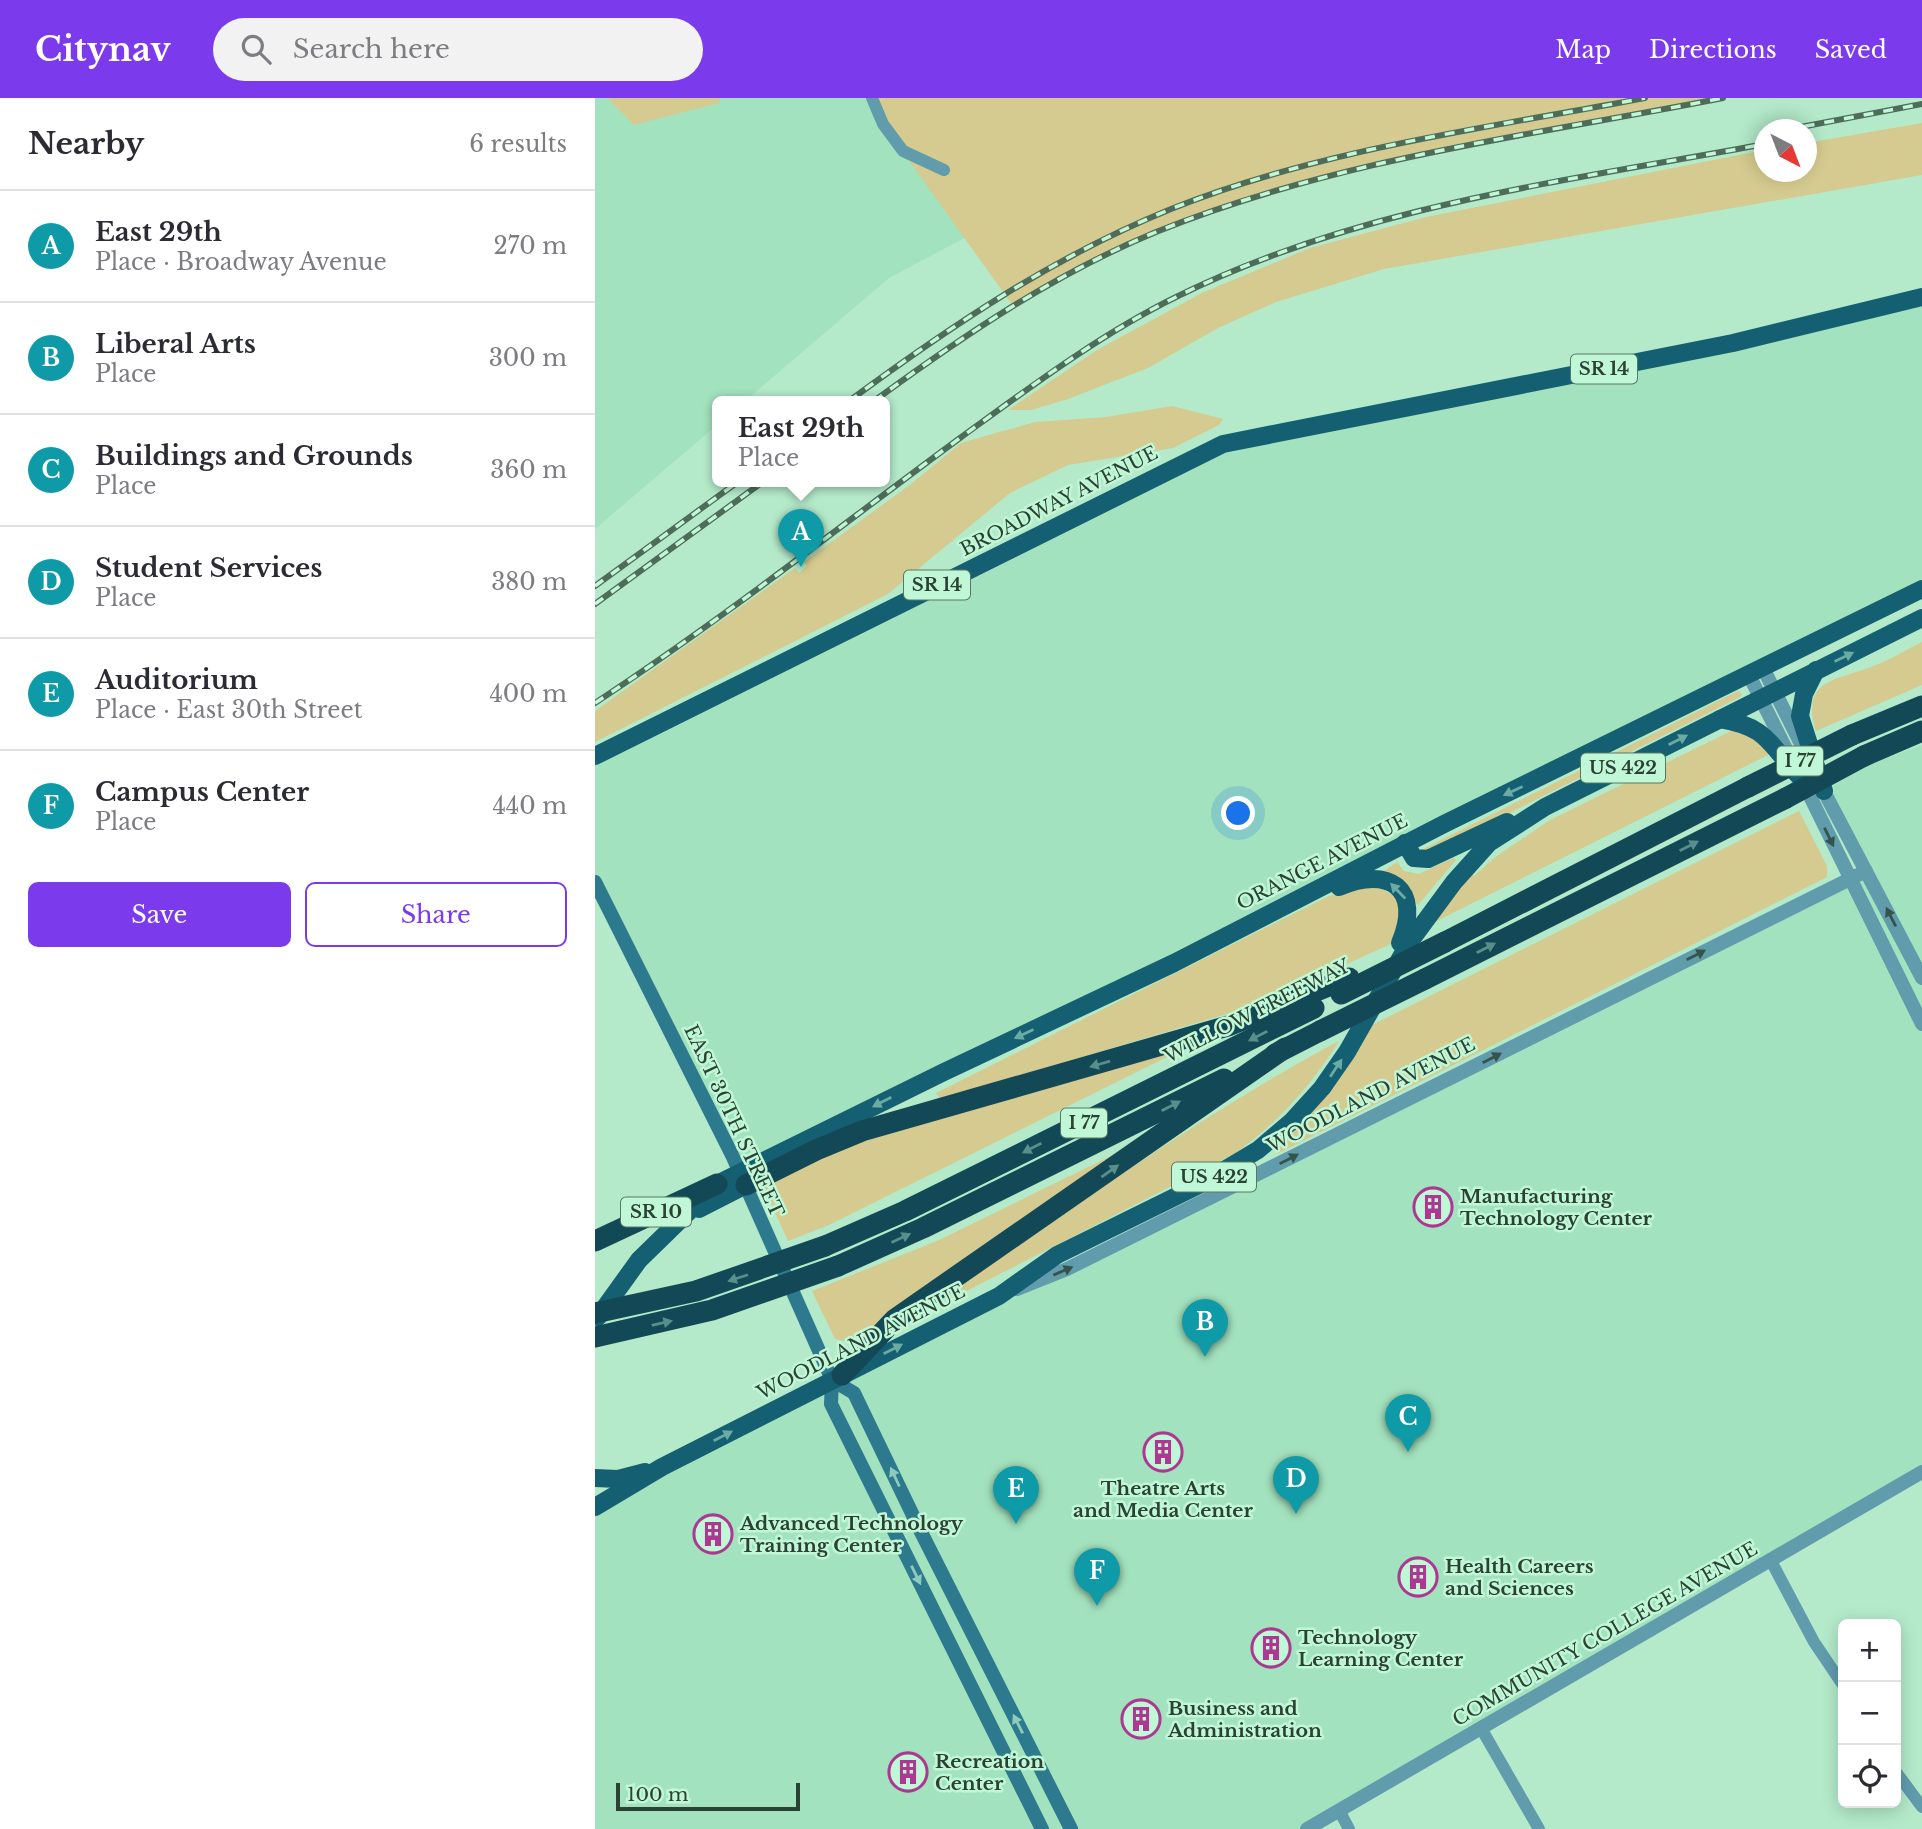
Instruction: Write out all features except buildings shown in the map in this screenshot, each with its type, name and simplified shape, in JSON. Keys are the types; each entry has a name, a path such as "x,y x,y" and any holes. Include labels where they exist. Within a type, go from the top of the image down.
{"highway":[{"name":"I 77","path":"1345,986 1449,934 1567,869 1670,826 1852,736 1922,706"},
{"path":"1866,761 1922,731"},
{"path":"1866,761 1922,745"},
{"name":"I 77","path":"595,1337 712,1310 838,1266 972,1204 1759,811 1866,761"},
{"path":"743,1179 855,1134 1228,1026 1345,986"},
{"name":"WILLOW FREEWAY","path":"595,1313 696,1291 825,1246 905,1211 1345,986"},
{"path":"837,1377 895,1320 1285,1048"},
{"name":"SR 10","path":"595,1241 717,1184"}],"main road":[{"name":"BROADWAY AVENUE","path":"595,756 1202,452 1244,437 1733,343 1922,297"},
{"name":"ORANGE AVENUE","path":"743,1179 944,1072 1174,963 1405,843 1922,589"},
{"name":"US 422","path":"999,1296 1057,1255 1219,1174 1276,1136 1322,1088 1347,1052 1422,924 1460,874 1489,843 1545,807 1922,618"},
{"path":"1816,670 1804,694 1800,716 1824,791"},
{"path":"1720,719 1747,724 1759,730 1799,776"},
{"path":"1405,843 1414,858 1428,859 1545,807"},
{"path":"1174,963 1236,939 1355,880 1377,878 1399,890 1410,913 1377,997"},
{"name":"EAST 30TH STREET","path":"595,882 743,1179 837,1377 855,1393 920,1530 1071,1829"},
{"name":"US 422","path":"595,1323 639,1260 717,1184 743,1179"},
{"path":"684,1218 743,1179"},
{"name":"WOODLAND AVENUE","path":"595,1507 662,1467 999,1296"},
{"name":"EAST 30TH STREET","path":"837,1377 831,1404 1042,1829"},
{"path":"595,1478 618,1479 662,1467"}],"street":[{"path":"872,98 883,124 903,151 944,170"},
{"path":"1756,671 1824,791 1922,978"},
{"path":"1768,695 1799,776 1922,1024"},
{"name":"WOODLAND AVENUE","path":"999,1296 1067,1269 1866,871"},
{"name":"COMMUNITY COLLEGE AVENUE","path":"1307,1829 1922,1472"},
{"path":"1770,1559 1814,1642 1841,1682"},
{"path":"1481,1728 1539,1829"},
{"path":"1901,1779 1922,1807"},
{"path":"1339,1811 1349,1829"}],"shaded area":[{"path":"595,98 1212,98 1195,116 889,278 751,396 712,396 712,429 595,529"},
{"path":"607,98 721,98 719,103 634,125"},
{"path":"872,98 1723,98 1381,164 1271,191 1215,209 1115,250 1013,306 883,124"},
{"path":"1922,123 1922,175 1384,269 1276,302 1218,328 1148,368 1068,399 1031,410 1008,410 1097,350 1202,293 1310,248 1426,217 1754,152 1754,182 1817,182 1817,141"},
{"path":"1922,297 1922,589 741,1173 595,882 595,756 1202,452"},
{"path":"1172,406 1223,419 1219,425 1173,448 1068,465 1010,493 888,594 595,742 595,711 795,568 799,573 807,566 804,562 911,484 961,443 1035,422 1106,417"},
{"path":"1922,642 1922,685 1816,731 1813,701 1824,685 1882,663"},
{"path":"1738,691 1742,694 1740,697 1432,852 1421,850"},
{"path":"1731,731 1750,734 1770,754 1431,924 1471,873 1474,876 1494,858 1550,820"},
{"path":"1922,745 1922,1472 1307,1829 595,1829 595,1507 662,1467 1865,871 1824,791 1868,765"},
{"path":"1799,811 1827,866 1827,877 1277,1154 1275,1149 1317,1107 1341,1076 1372,1025"},
{"path":"1453,858 1456,860 1418,905 1382,872 1397,862 1404,871 1419,874"},
{"path":"1368,885 1390,893 1399,904 1401,911 1395,942 1257,1005 940,1099 936,1093 1329,896"},
{"path":"1339,1041 1317,1074 1292,1103 1265,1130 1234,1154 947,1301 944,1296 1139,1163 1237,1099"},
{"path":"1172,1049 1173,1054 829,1225 788,1241 763,1186 808,1158"},
{"path":"1121,1151 860,1337 843,1341 835,1339 812,1291 937,1241"}],"railway":[{"path":"856,396 965,320 1044,271 1127,228 1171,209 1228,188 1345,155 1465,130 1645,98"},
{"path":"881,396 975,330 1081,267 1156,232 1224,207 1364,167 1508,137 1723,98"},
{"path":"1817,124 1922,104"},
{"path":"595,703 734,607 1038,381 1119,328 1176,297 1246,266 1317,240 1390,218 1539,185 1754,146"},
{"path":"595,586 731,487"},
{"path":"595,604 756,487"}],"place":[{"name":"East 29th","path":"801,567"},
{"name":"Manufacturing Technology Center","path":"1433,1207"},
{"name":"Liberal Arts","path":"1205,1357"},
{"name":"Theatre Arts and Media Center","path":"1163,1452"},
{"name":"Buildings and Grounds","path":"1408,1452"},
{"name":"Student Services","path":"1296,1514"},
{"name":"Auditorium","path":"1016,1524"},
{"name":"Advanced Technology Training Center","path":"713,1534"},
{"name":"Health Careers and Sciences","path":"1418,1577"},
{"name":"Campus Center","path":"1097,1606"},
{"name":"Technology Learning Center","path":"1271,1648"},
{"name":"Business and Administration","path":"1141,1719"},
{"name":"Recreation Center","path":"908,1772"}]}
